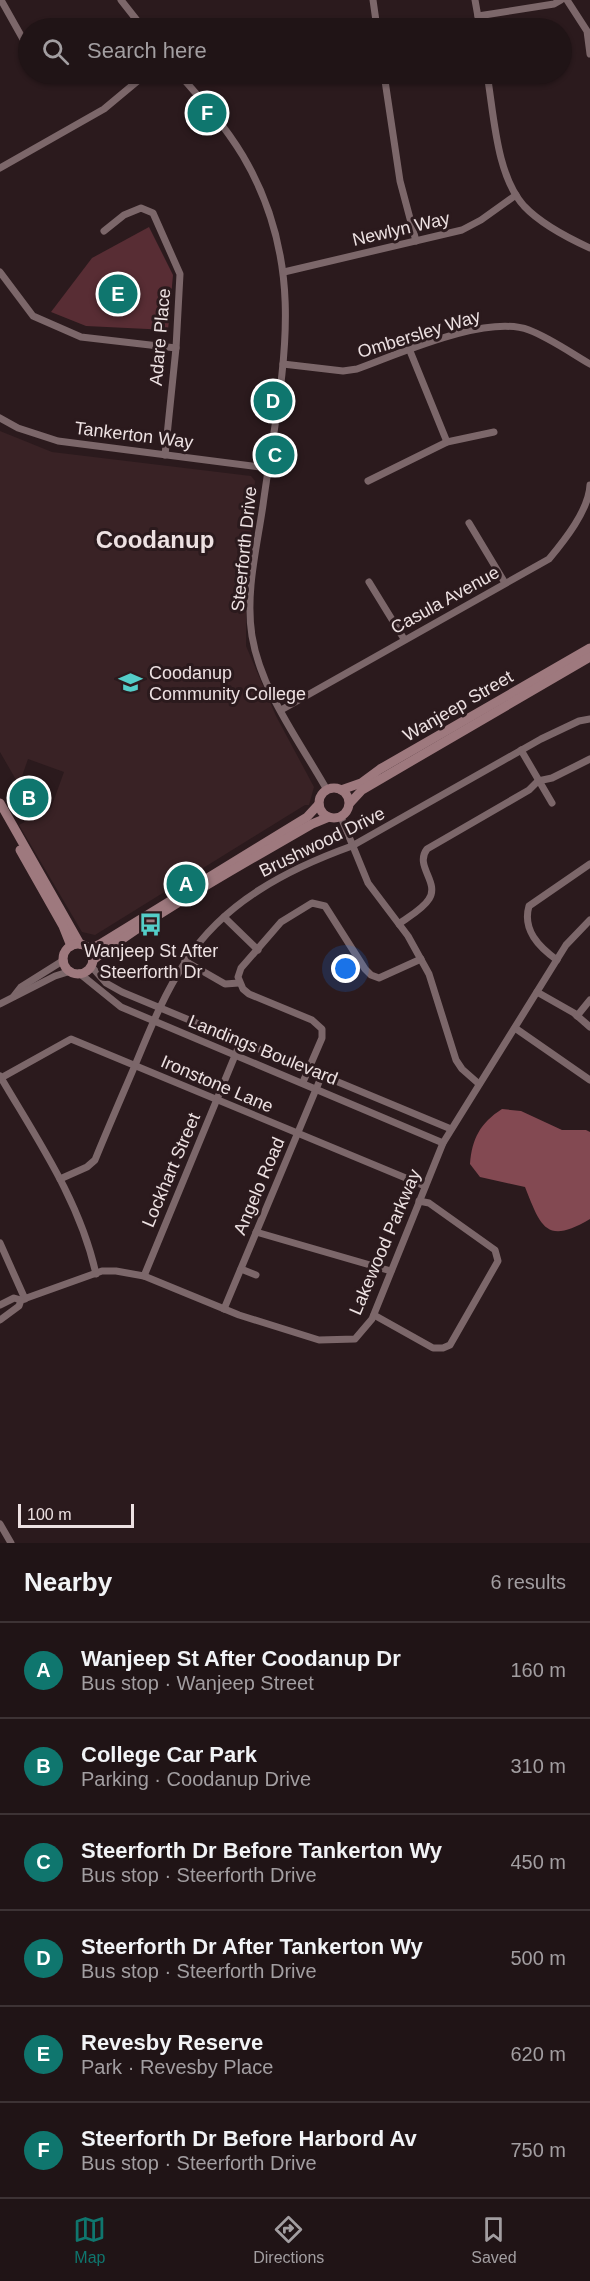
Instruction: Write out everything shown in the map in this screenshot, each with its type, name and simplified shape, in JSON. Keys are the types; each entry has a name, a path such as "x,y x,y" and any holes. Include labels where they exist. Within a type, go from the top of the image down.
{"main road":[{"name":"Wanjeep Street","path":"341,790 361,783 590,648"},
{"name":"Wanjeep Street","path":"350,803 362,790 590,657"},
{"path":"327,790 341,790 347,795 350,803 347,811 341,817 329,817 312,824 143,925 92,963 75,972 64,960 65,952 80,946 100,944 308,817 327,790"},
{"path":"0,803 80,946"},
{"path":"319,804 322,812 329,817"},
{"path":"0,814 63,926 92,963"}],"street":[{"path":"1,0 18,30"},
{"path":"120,0 135,18"},
{"path":"373,0 376,18"},
{"path":"475,0 478,16 561,0"},
{"path":"567,0 587,31 590,54"},
{"path":"0,168 104,109 134,84"},
{"name":"Steerforth Drive","path":"187,84 226,130 252,173 274,224 284,272 286,309 283,364 251,589 251,634 264,676 280,710 327,790"},
{"path":"385,84 400,181 416,241"},
{"path":"489,84 502,163 516,195 537,217 590,248"},
{"name":"Newlyn Way","path":"284,272 462,230 481,220 516,195"},
{"name":"Adare Place","path":"104,231 124,215 141,208 153,213 180,274 176,348 165,454"},
{"path":"0,272 33,316 81,337 176,348"},
{"name":"Ombersley Way","path":"283,364 343,371 357,369 461,333 498,326 529,330 590,364"},
{"path":"411,351 447,442"},
{"name":"Tankerton Way","path":"0,418 18,428 58,441 268,468"},
{"path":"368,481 447,442 494,432"},
{"name":"Casula Avenue","path":"280,710 549,559 567,538 590,495 590,485"},
{"path":"469,523 505,583"},
{"path":"369,582 404,639"},
{"name":"Brushwood Drive","path":"60,1179 87,1167 94,1160 160,1008 185,961 224,917 257,891 287,873 320,857 352,846 521,750 579,721 590,719"},
{"path":"521,750 552,803"},
{"path":"399,924 429,900 432,892 422,862 423,854 427,849 529,789 538,781 552,778 590,759"},
{"path":"341,817 368,883 399,924 421,959 434,990 456,1060 462,1069 479,1084"},
{"path":"557,960 539,947 534,940 526,914 529,906 590,864"},
{"path":"303,1082 322,1038 322,1029 318,1024 249,994 239,983 238,973 281,922 312,903 316,903 328,910 358,959 371,975 376,977 384,978 421,959"},
{"path":"224,917 258,950"},
{"name":"Lakewood Parkway","path":"0,1305 14,1298 23,1300 108,1271 144,1276 224,1309 319,1340 355,1339 374,1315 442,1143 566,945 590,920"},
{"path":"14,996 21,987 64,960"},
{"path":"185,961 225,984 239,983"},
{"name":"Landings Boulevard","path":"92,963 106,983 122,992 451,1129"},
{"path":"0,1004 55,976 75,972"},
{"name":"Landings Boulevard","path":"75,972 121,1007 303,1082 442,1143"},
{"path":"537,992 577,1016 590,1027"},
{"path":"577,1016 590,1000"},
{"path":"515,1028 590,1080"},
{"name":"Ironstone Lane","path":"1,1077 71,1039 425,1186"},
{"name":"Lockhart Street","path":"144,1276 241,1041"},
{"name":"Angelo Road","path":"224,1309 322,1075"},
{"path":"1,1077 69,1196 96,1274"},
{"path":"374,1315 433,1348 450,1345 498,1261 495,1250 429,1203 419,1201"},
{"path":"256,1232 391,1271"},
{"path":"0,1243 23,1300"},
{"path":"0,1256 8,1264"},
{"path":"241,1269 256,1275"},
{"name":"Lakewood Parkway","path":"0,1320 19,1306 23,1300"},
{"path":"0,1524 11,1543"}],"shaded area":[{"path":"149,227 173,275 168,330 86,326 51,312 92,258"},
{"name":"Coodanup Community College","path":"0,431 52,452 251,476 255,481 246,596 246,646 276,716 314,787 309,805 305,805 95,935 82,932 19,825 51,808 64,772 28,759 19,785 0,752"},
{"path":"502,1109 521,1111 562,1130 590,1132 590,1219 564,1231 554,1231 541,1222 525,1187 480,1177 470,1164 475,1139 488,1120"}],"place":[{"name":"Steerforth Dr Before Harbord Av","path":"207,113"},
{"name":"Revesby Reserve","path":"118,294"},
{"name":"Steerforth Dr After Tankerton Wy","path":"273,401"},
{"name":"Steerforth Dr Before Tankerton Wy","path":"275,455"},
{"name":"Coodanup Community College","path":"131,683"},
{"name":"College Car Park","path":"29,798"},
{"name":"Wanjeep St After Coodanup Dr","path":"186,884"},
{"name":"Wanjeep St After Steerforth Dr","path":"151,925"}],"district":[{"name":"Coodanup","path":"155,539"}]}
